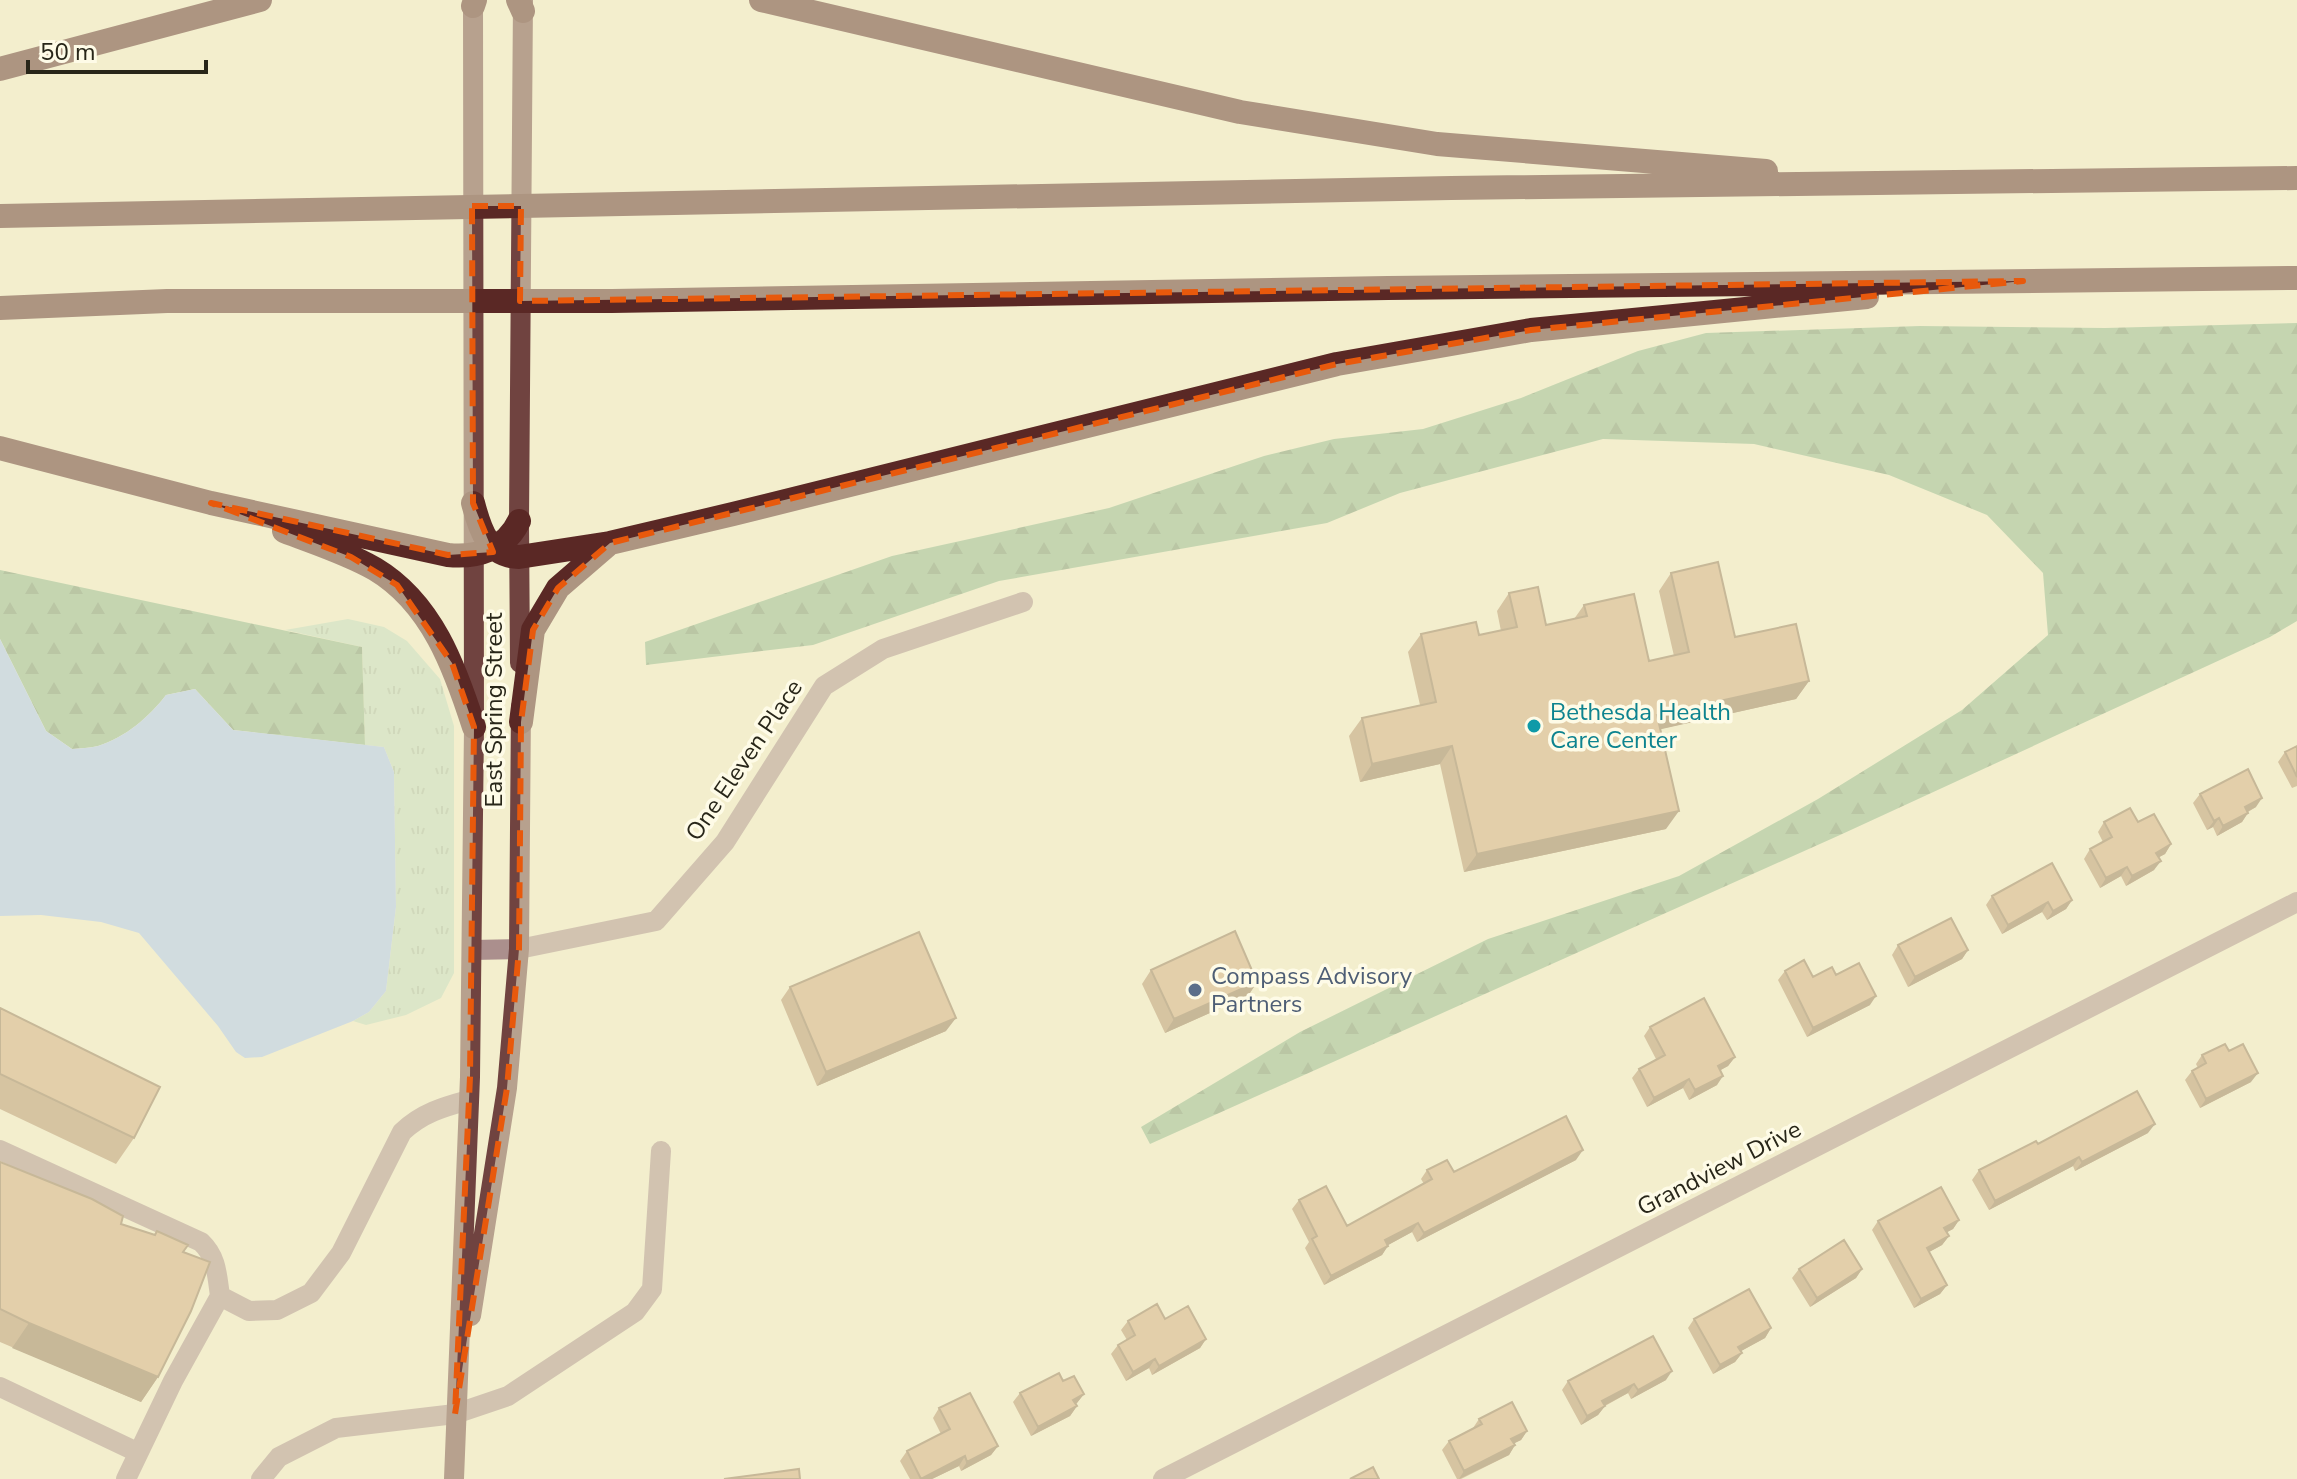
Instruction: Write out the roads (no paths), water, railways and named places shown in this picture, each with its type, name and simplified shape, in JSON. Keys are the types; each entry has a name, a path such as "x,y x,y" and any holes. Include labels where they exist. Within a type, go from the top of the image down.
{"highway":[{"path":"0,69 260,0"},
{"path":"761,0 1255,115 1437,144 1912,183"},
{"path":"0,216 1435,189 2297,178"},
{"path":"0,308 167,301 612,301 2297,278"},
{"path":"483,551 519,557 610,543 1337,364 1531,330 2023,281"},
{"path":"0,448 211,503 448,555 483,551 507,540 519,521"},
{"path":"211,503 351,557 377,570 397,585 414,602 447,652 474,727"},
{"path":"473,503 483,551"},
{"path":"521,722 533,630 558,588 610,543"}],"main road":[{"path":"473,503 474,2"},
{"name":"East Spring Street","path":"455,1414 507,1088 519,949 521,4"},
{"name":"East Spring Street","path":"454,1479 469,1100 474,727 483,551"}],"street":[{"name":"One Eleven Place","path":"472,950 519,949 656,921 725,842 824,686 883,649 1023,602"},
{"name":"Grandview Drive","path":"1163,1479 2297,902"},
{"path":"220,1296 249,1311 277,1310 311,1293 341,1253 402,1132 415,1119 432,1110 469,1100"},
{"path":"0,1150 201,1242 216,1264 220,1296 137,1452 126,1479"},
{"path":"261,1479 279,1457 336,1428 455,1414 508,1396 635,1312 652,1289 661,1151"},
{"path":"0,1387 137,1452"}],"water":[{"path":"0,639 46,731 72,749 95,747 118,738 152,711 166,695 195,689 233,730 384,747 394,772 396,907 386,991 369,1012 262,1057 245,1058 236,1052 218,1026 139,933 101,922 41,915 0,916"}],"place":[{"name":"Bethesda Health Care Center","path":"1534,726"},
{"name":"Compass Advisory Partners","path":"1195,990"}]}
